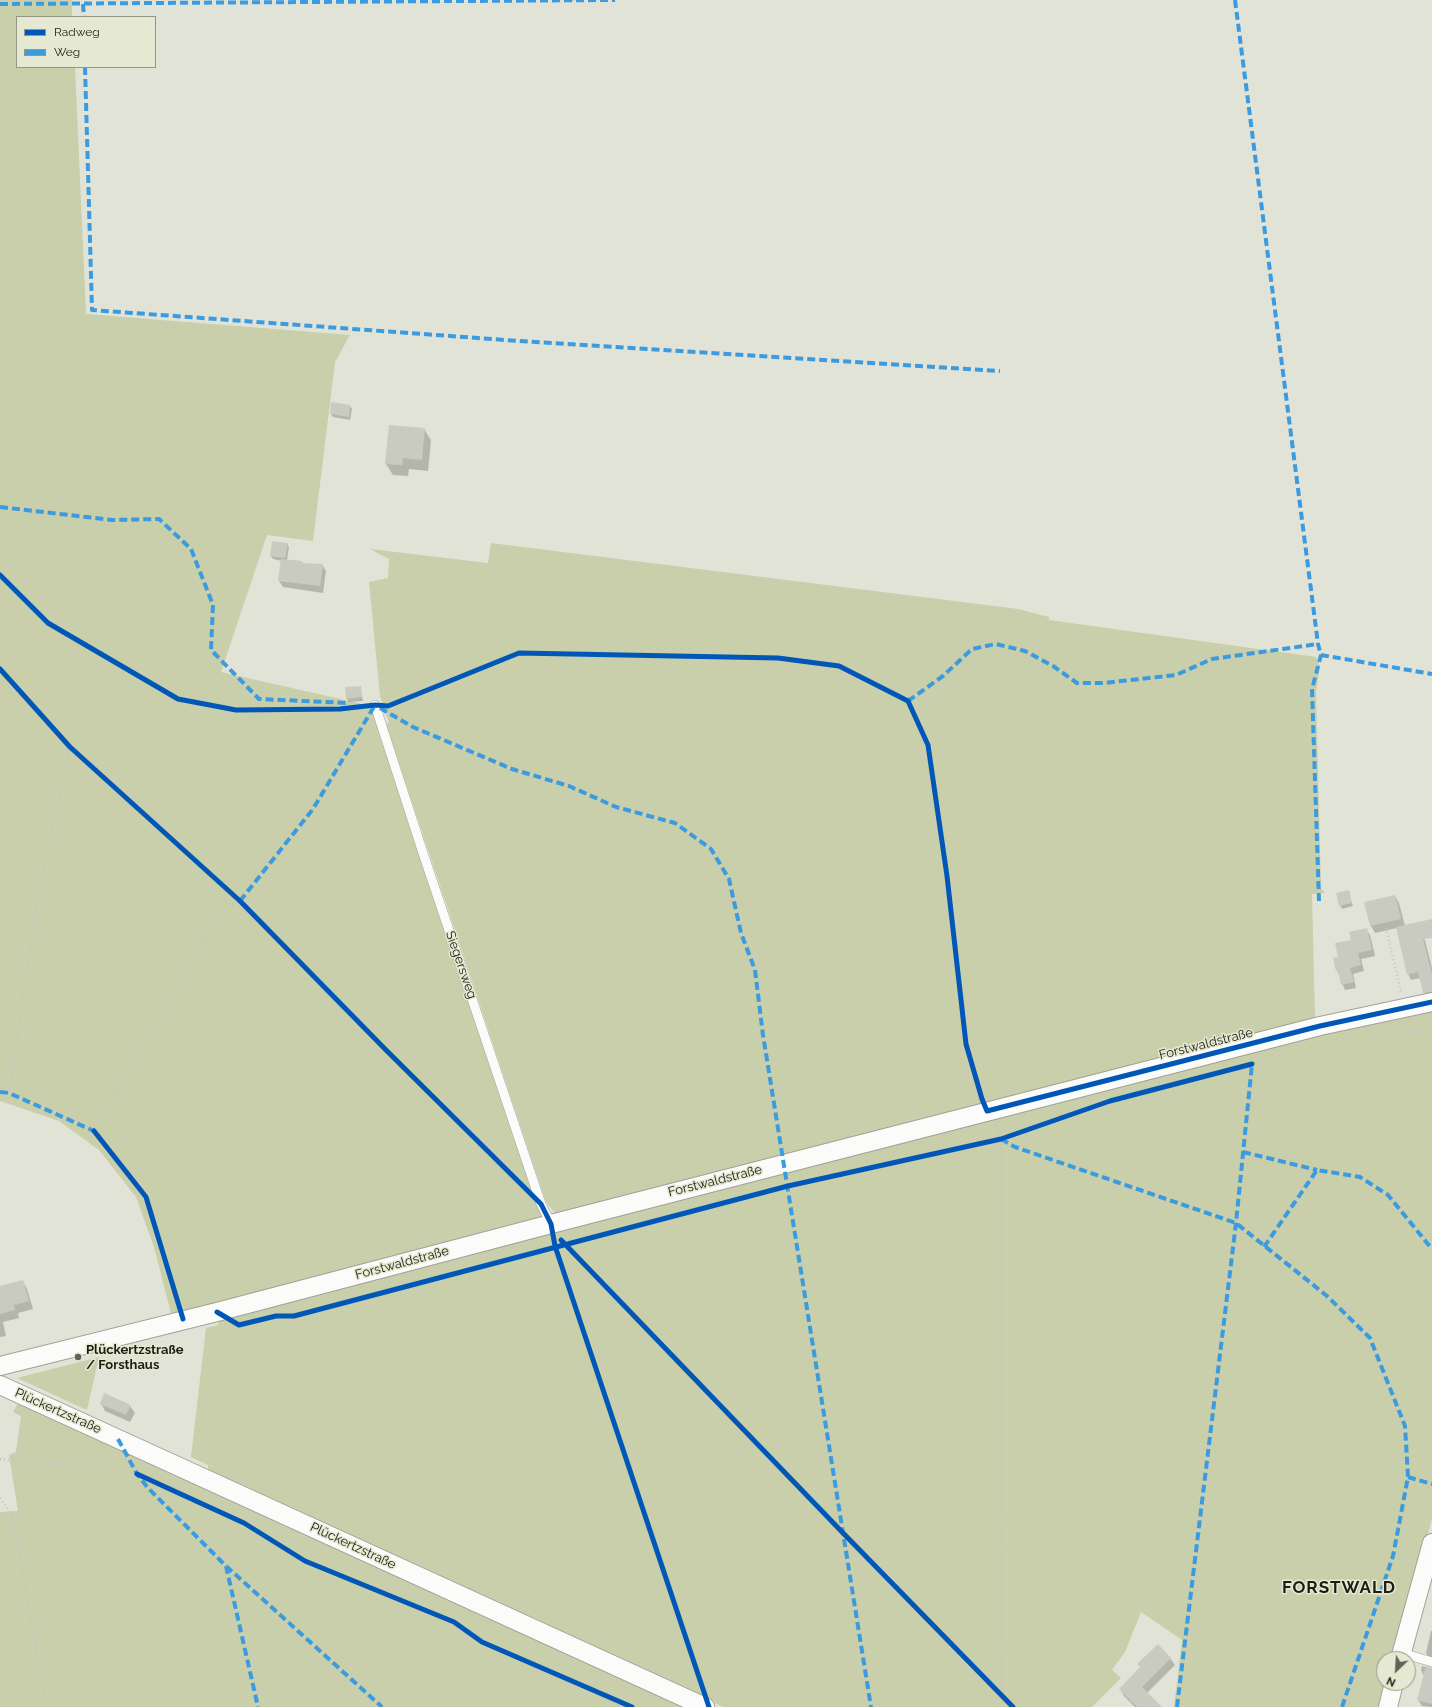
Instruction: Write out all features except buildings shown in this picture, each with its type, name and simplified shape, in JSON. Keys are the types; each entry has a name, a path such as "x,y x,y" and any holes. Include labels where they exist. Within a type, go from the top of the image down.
{"street":[{"name":"Forstwaldstraße","path":"0,1366 217,1312 551,1224 1320,1026 1432,1002"},
{"name":"Plückertzstraße","path":"0,1385 706,1707"},
{"path":"1402,1651 1432,1543"},
{"path":"1388,1707 1392,1691"}],"lane":[{"name":"Siegersweg","path":"375,705 531,1174 551,1224"},
{"path":"1416,1659 1432,1662"}],"path":[{"path":"9,1093 37,904 70,747"},
{"path":"94,1131 220,910 240,901"},
{"path":"1386,928 1405,1008"},
{"path":"1338,1039 1366,1040 1432,1027"},
{"path":"1252,1064 1296,1050"},
{"path":"1001,1139 1002,1697"},
{"path":"0,1459 78,1465 136,1474"},
{"path":"0,1498 12,1515 47,1707"}],"green space":[{"path":"0,0 72,0 72,16 16,16 16,68 75,68 86,314 350,335 335,362 313,541 267,535 221,672 367,705 373,704 543,1219 172,1317 154,1247 136,1197 99,1150 59,1121 0,1101"},
{"path":"491,543 1018,609 1049,617 1049,620 1316,657 1320,666 1316,692 1321,888 1325,893 1312,894 1315,1019 557,1216 546,1202 386,724 389,722 380,696 369,582 388,578 389,559 370,549 488,563"},
{"path":"1432,1011 1432,1518 1398,1651 1376,1651 1376,1691 1388,1691 1383,1707 1174,1707 1182,1640 1141,1612 1125,1652 1112,1670 1121,1678 1092,1707 723,1707 208,1471 208,1465 191,1457 206,1328 218,1325 220,1317 1242,1051"},
{"path":"99,1357 87,1410 17,1378"},
{"path":"19,1402 689,1707 0,1707 0,1512 18,1511 9,1455 16,1452 21,1416 13,1412"}],"marked path":[{"path":"0,4 615,0"},
{"path":"1235,0 1318,644 1321,655 1312,689 1319,901"},
{"path":"83,4 84,16"},
{"path":"85,68 92,310 519,341 1000,371"},
{"path":"0,507 112,520 159,519 191,549 213,605 211,650 259,699 348,703"},
{"path":"908,701 943,676 972,649 996,644 1025,651 1053,666 1077,683 1104,683 1176,675 1212,659 1318,644"},
{"path":"1321,655 1432,674"},
{"path":"240,901 313,809 375,705"},
{"path":"380,708 413,727 512,769 569,786 616,807 675,823 711,849 729,879 741,933 755,970 763,1035 871,1707"},
{"path":"1177,1707 1236,1223 1252,1064 1249,1065"},
{"path":"0,1092 9,1093 94,1131 96,1134"},
{"path":"1001,1139 1015,1147 1236,1223 1327,1296 1370,1338 1405,1426 1408,1477 1393,1556 1342,1707"},
{"path":"1243,1152 1317,1170"},
{"path":"1264,1247 1317,1170 1360,1177 1388,1195 1432,1249"},
{"path":"118,1439 137,1474 149,1489 226,1566 382,1707"},
{"path":"1408,1477 1432,1484"},
{"path":"226,1566 258,1707"}],"cycle path":[{"path":"0,575 48,623 178,699 236,710 340,709 375,705 388,706 519,653 778,658 839,666 908,701 928,745 947,876 966,1044 987,1111 1320,1026 1432,1002"},
{"path":"0,669 70,747 240,901 385,1049 541,1204 551,1224 555,1246 709,1707"},
{"path":"217,1312 239,1325 276,1316 294,1316 788,1186 1001,1139 1110,1101 1252,1064"},
{"path":"94,1131 146,1197 183,1319"},
{"path":"561,1240 1013,1707"},
{"path":"137,1474 244,1523 305,1561 454,1622 482,1642 632,1707"}],"place":[{"name":"Plückertzstraße / Forsthaus","path":"78,1357"}],"district":[{"name":"FORSTWALD","path":"1339,1588"}]}
